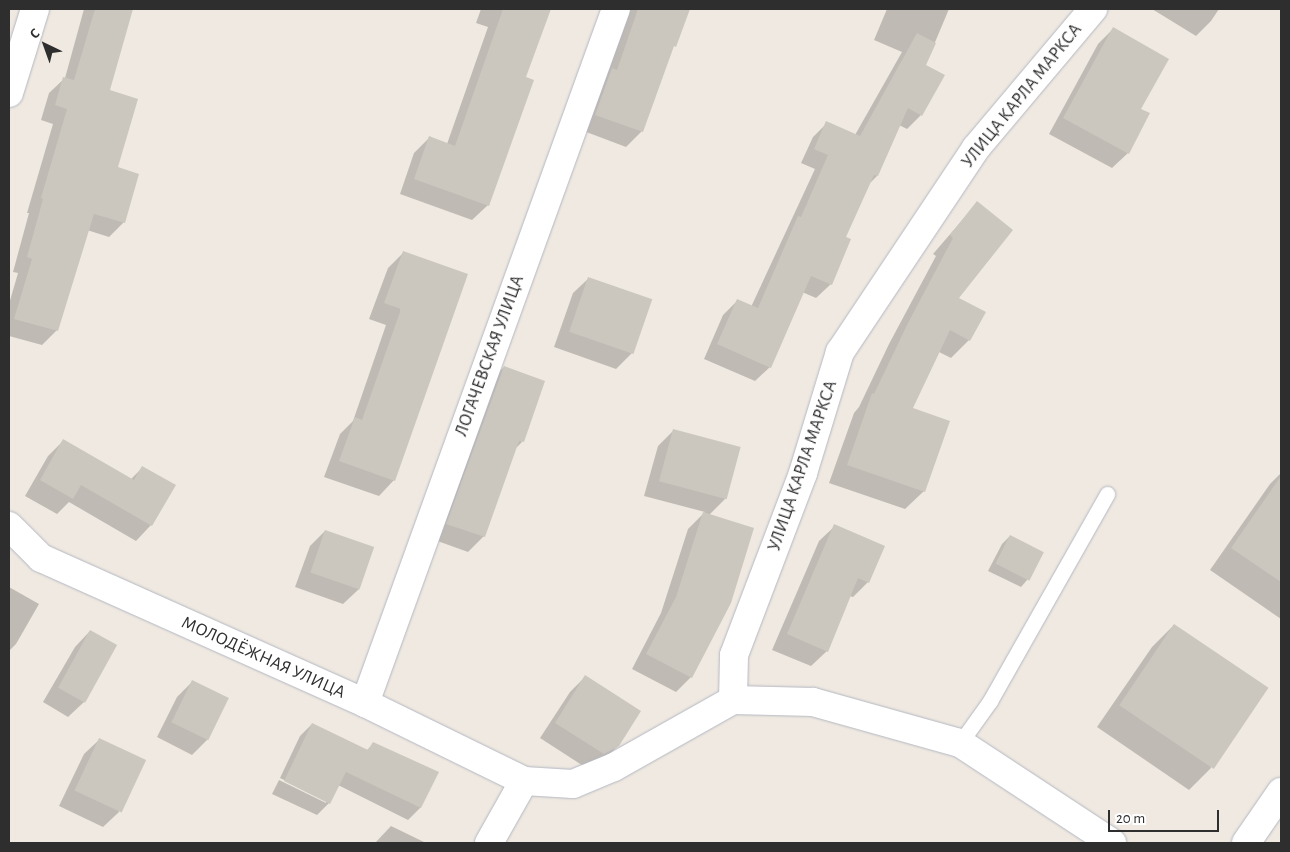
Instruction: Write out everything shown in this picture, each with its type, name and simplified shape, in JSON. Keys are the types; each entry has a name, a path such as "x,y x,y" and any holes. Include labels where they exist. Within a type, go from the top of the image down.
{"street":[{"path":"9,93 35,9"},
{"name":"ЛОГАЧЕВСКАЯ УЛИЦА","path":"365,703 616,9"},
{"name":"УЛИЦА КАРЛА МАРКСА","path":"733,700 734,655 803,473 840,352 976,148 1093,9"},
{"name":"МОЛОДЁЖНАЯ УЛИЦА","path":"9,526 41,558 365,703 524,781"},
{"path":"489,843 524,781 573,784 614,767 733,700 813,702 960,743 1112,843"},
{"path":"1246,843 1281,792"}],"lane":[{"path":"960,743 990,701 1107,494"}],"building":[{"path":"95,9 133,9 110,90 138,99 118,167 139,174 125,223 94,214 58,331 14,319 32,259 27,257 43,199 41,198 67,109 55,105 63,77 74,80"},
{"path":"503,9 551,9 526,77 534,80 489,206 414,179 429,136 455,146"},
{"path":"638,9 690,9 676,47 674,46 643,132 595,115 612,68 617,70"},
{"path":"1113,27 1169,59 1141,109 1150,113 1129,154 1063,118"},
{"path":"917,33 936,43 926,65 945,75 922,116 908,108 878,176 874,175 846,237 851,239 832,285 811,276 771,368 717,344 737,299 758,308 798,216 801,217 828,155 814,149 826,121 860,136"},
{"path":"977,201 1013,230 959,298 986,312 970,341 950,330 913,408 950,421 925,492 847,465 872,393 874,394 908,323 953,238 950,235"},
{"path":"403,251 468,274 395,481 339,461 355,417 362,420 401,309 384,303"},
{"path":"588,277 652,299 633,354 569,332"},
{"path":"504,366 545,381 524,442 519,441 485,537 446,524"},
{"path":"673,429 741,447 727,499 659,481"},
{"path":"63,439 134,480 142,466 176,485 152,526 81,485 73,499 40,480"},
{"path":"1281,476 1281,582 1231,548"},
{"path":"703,512 754,528 731,603 692,678 646,654 676,597"},
{"path":"834,524 885,546 869,583 858,578 828,652 787,634"},
{"path":"325,530 374,547 360,589 310,573"},
{"path":"1010,535 1044,552 1029,581 995,564"},
{"path":"1174,624 1269,688 1214,769 1119,705"},
{"path":"90,630 117,645 85,703 58,688"},
{"path":"585,675 641,711 619,746 604,754 555,723"},
{"path":"192,680 229,698 208,740 171,722"},
{"path":"312,723 368,750 373,742 439,772 421,808 346,772 330,804 284,781"},
{"path":"99,738 146,760 122,813 74,791"}]}
